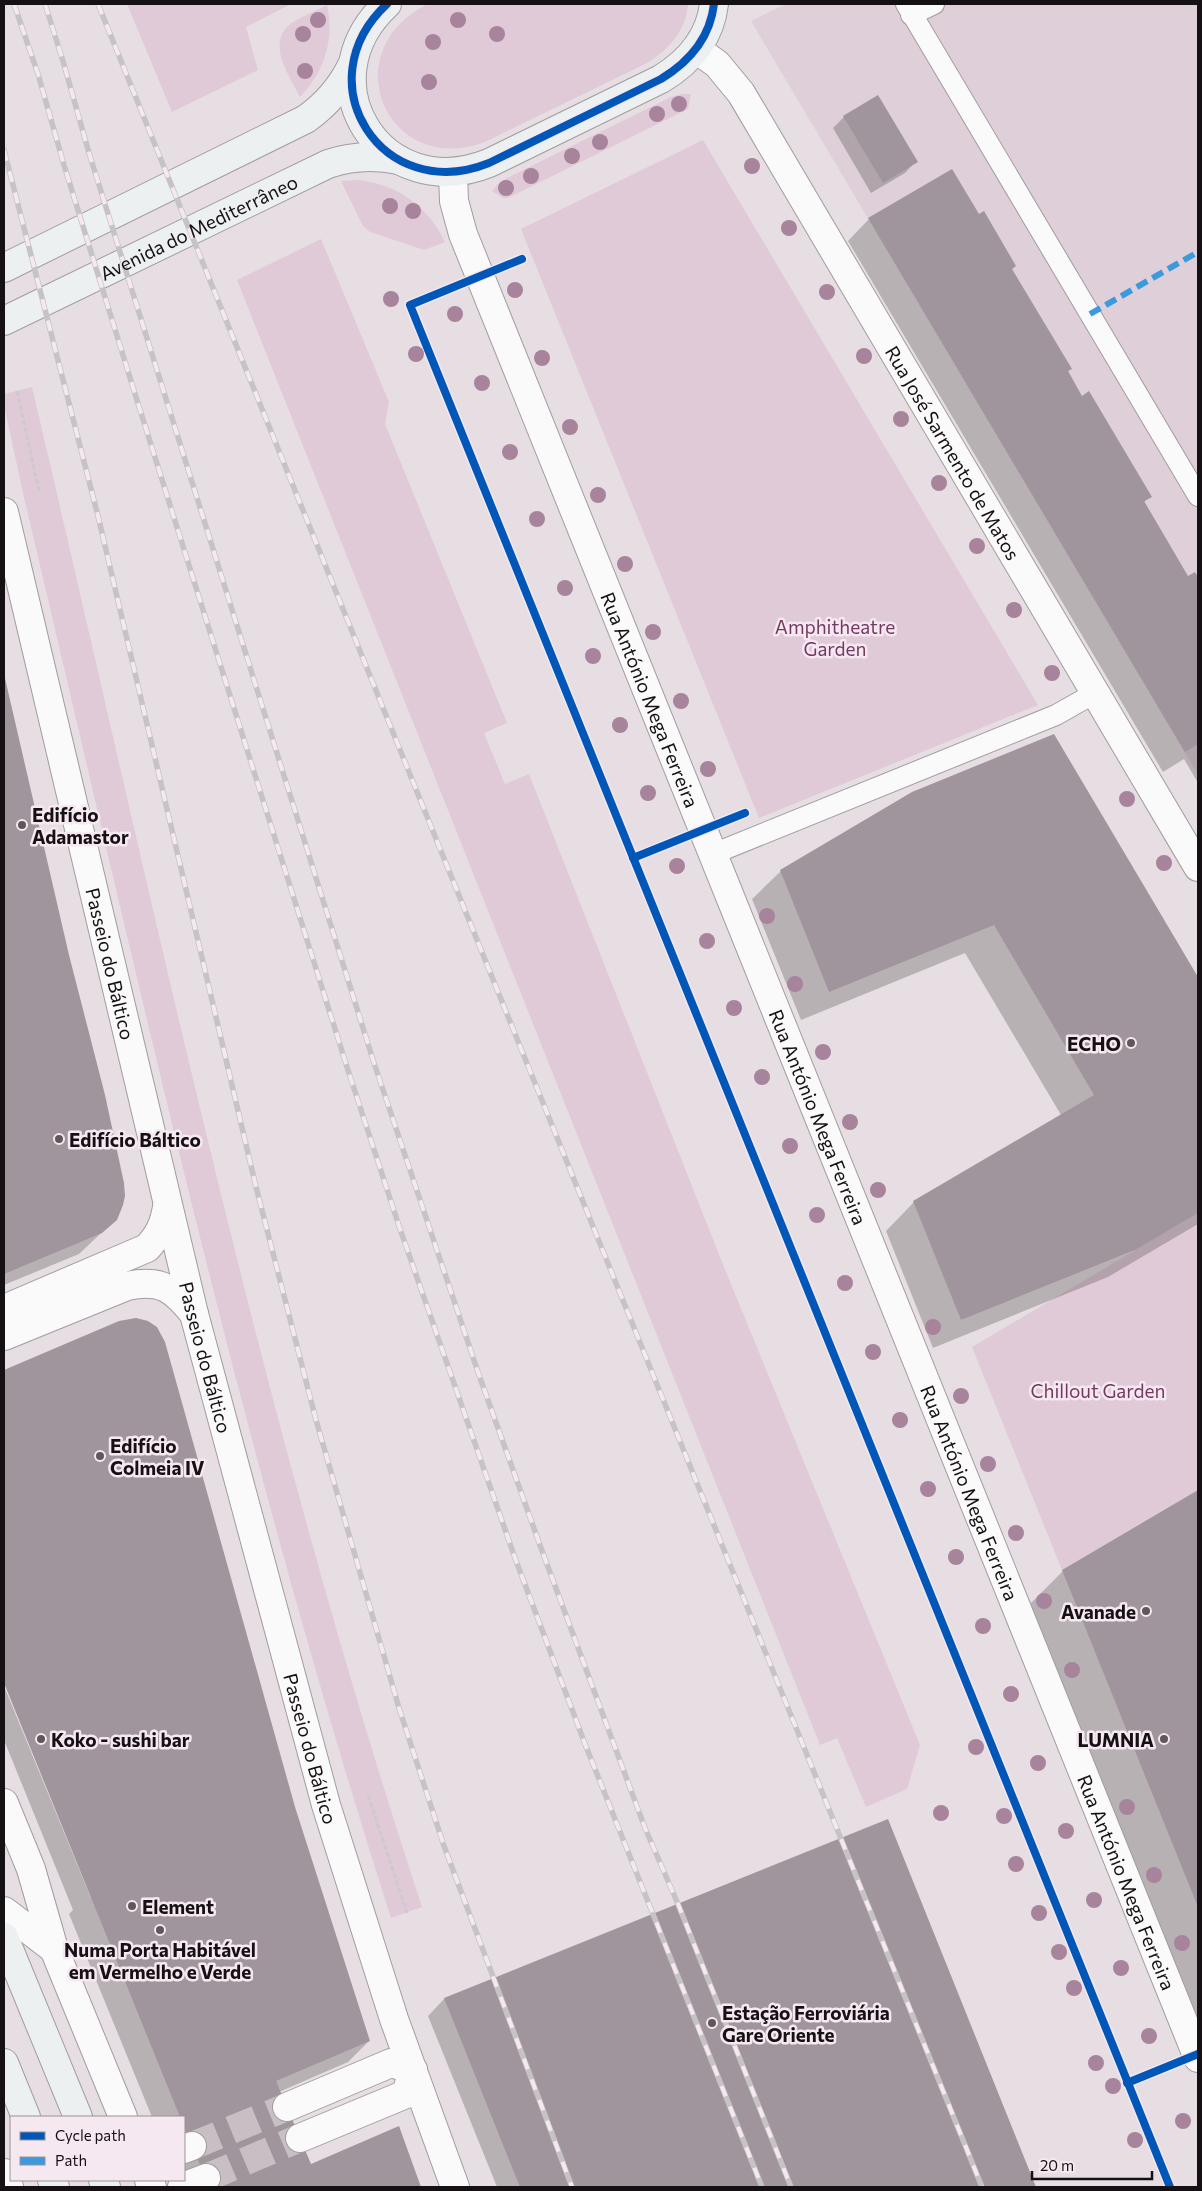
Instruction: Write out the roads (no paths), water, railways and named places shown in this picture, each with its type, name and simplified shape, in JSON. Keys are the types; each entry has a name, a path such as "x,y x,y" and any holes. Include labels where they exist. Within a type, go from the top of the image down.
{"street":[{"path":"352,65 352,84 361,120 384,150 398,160 425,170 453,173 489,164 661,79 677,69 696,49 710,25 714,5"},
{"path":"4,268 306,119 329,101 346,78 364,30 376,7"},
{"name":"Rua José Sarmento de Matos","path":"696,49 717,64 741,93 1198,867"},
{"name":"Avenida do Mediterrâneo","path":"4,321 328,164 341,159 370,156 398,160"},
{"name":"Rua António Mega Ferreira","path":"453,173 454,201 463,234 1195,2042"},
{"name":"Passeio do Báltico","path":"4,512 167,1207 326,1805 394,2019 455,2187"},
{"path":"4,1308 146,1248 157,1238 163,1226 167,1207"},
{"path":"4,1336 128,1286 138,1284 162,1285 172,1290 194,1314"},
{"path":"4,1803 31,1869 54,1950 123,2116"},
{"path":"4,1912 54,1950"},
{"path":"4,1937 78,2116"},
{"path":"4,2063 26,2116"},
{"path":"287,2107 391,2063 413,2070 406,2094 300,2138"},
{"path":"4,2174 10,2187"}],"lane":[{"path":"934,4 909,9 1198,496"},
{"path":"713,854 1056,716 1095,693"}],"tunnel":[{"path":"192,2146 287,2107"},
{"path":"206,2178 300,2138"}],"railway":[{"path":"14,4 38,74 64,165 136,397 399,1226 515,1558 585,1744 762,2187"},
{"path":"45,4 89,153 374,1063 479,1375 645,1828 678,1904 791,2187"},
{"path":"98,4 982,2187"},
{"path":"4,150 98,516 256,1187 316,1420 399,1708 444,1846 572,2187"}],"place":[{"name":"Edifício Adamastor","path":"22,825"},
{"name":"ECHO","path":"1131,1043"},
{"name":"Edifício Báltico","path":"59,1139"},
{"name":"Edifício Colmeia IV","path":"100,1456"},
{"name":"Avanade","path":"1146,1611"},
{"name":"Koko - sushi bar","path":"41,1739"},
{"name":"LUMNIA","path":"1164,1739"},
{"name":"Element","path":"132,1906"},
{"name":"Numa Porta Habitável em Vermelho e Verde","path":"160,1930"},
{"name":"Estação Ferroviária Gare Oriente","path":"712,2023"}],"park label":[{"name":"Amphitheatre Garden","path":"835,637"},
{"name":"Chillout Garden","path":"1098,1390"}]}
